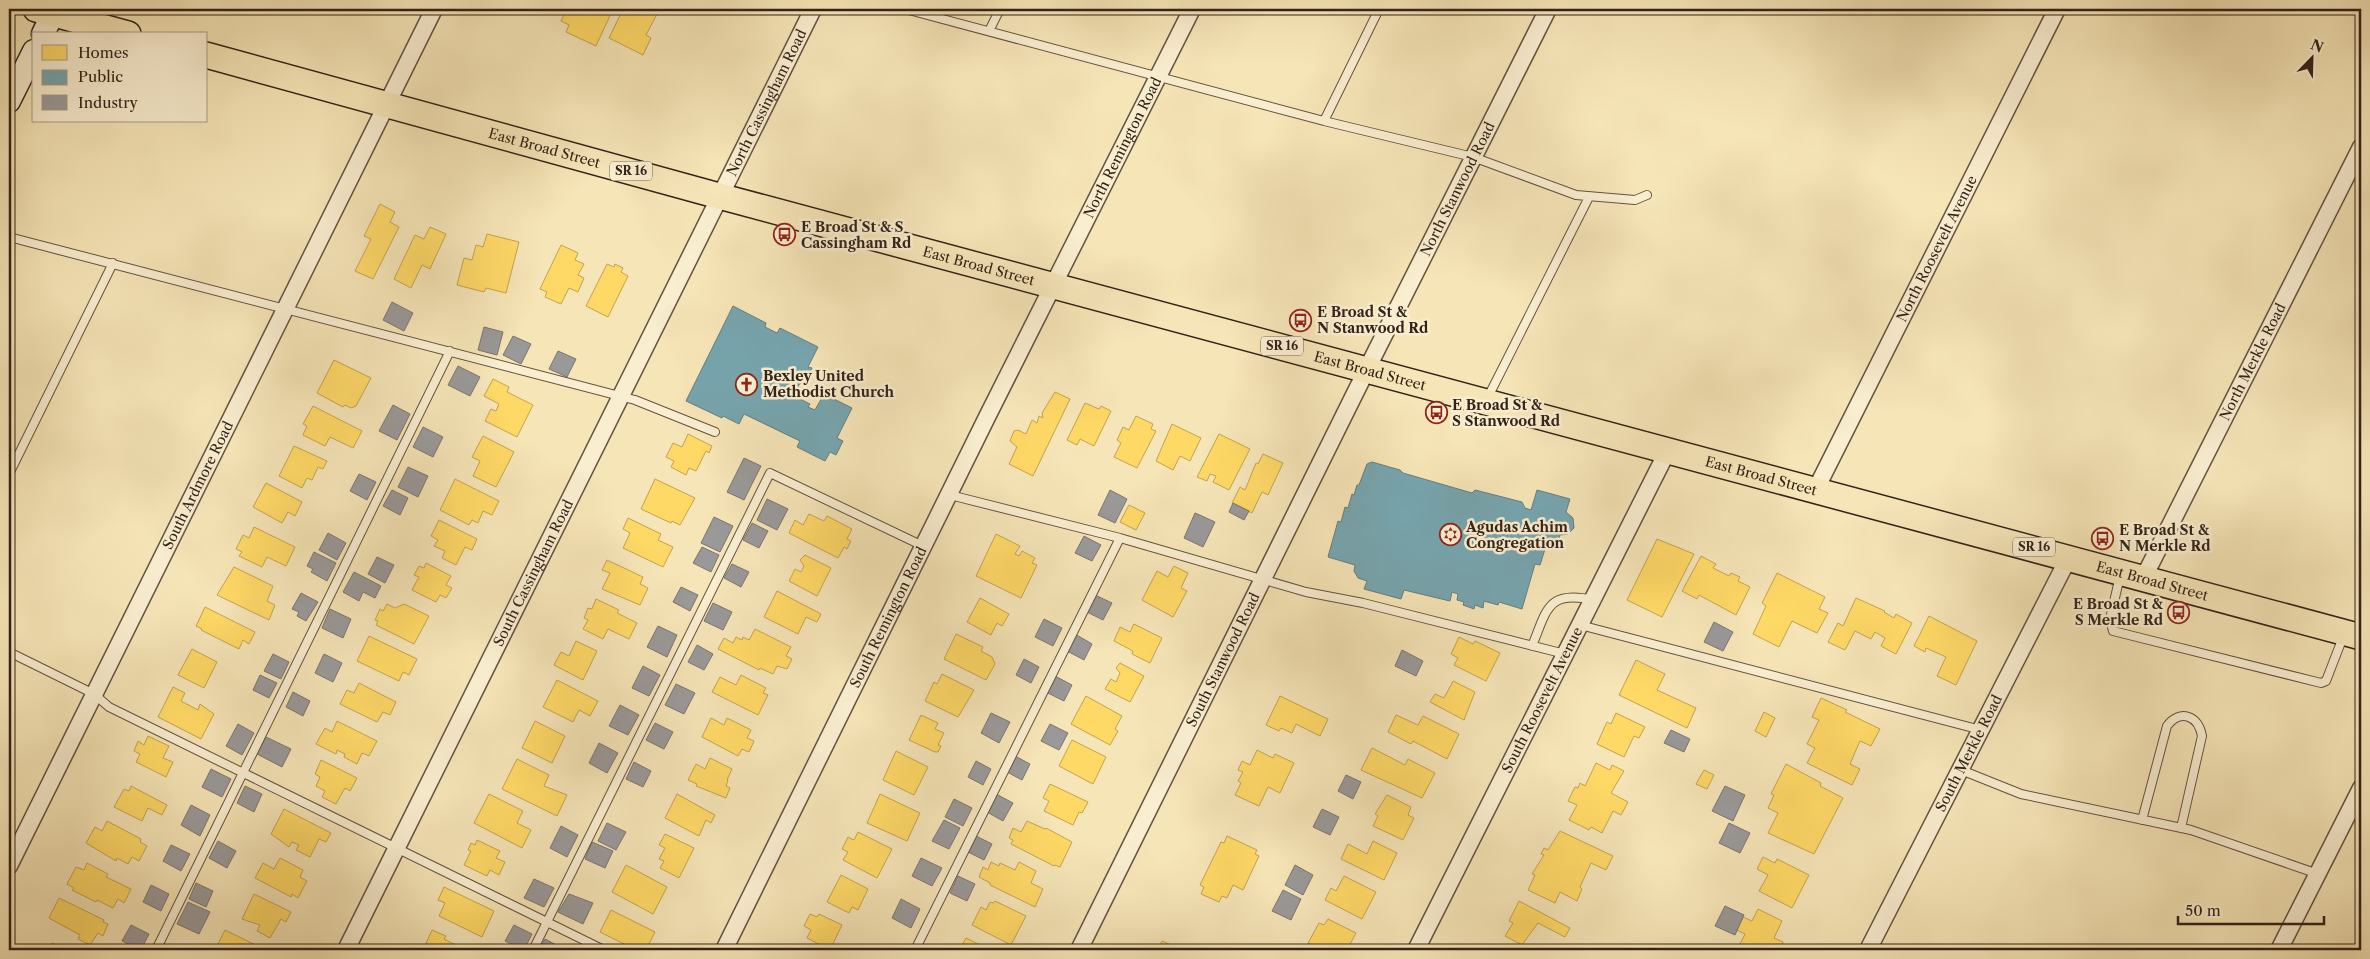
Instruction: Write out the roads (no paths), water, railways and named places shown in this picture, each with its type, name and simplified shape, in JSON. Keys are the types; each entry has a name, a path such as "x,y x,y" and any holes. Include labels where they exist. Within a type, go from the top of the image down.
{"main road":[{"path":"46,16 119,32"},
{"name":"East Broad Street","path":"208,56 719,196 1816,489 2353,635"}],"street":[{"name":"South Ardmore Road","path":"9,866 434,9"},
{"name":"North Cassingham Road","path":"719,196 813,9"},
{"name":"North Remington Road","path":"1054,285 1192,9"},
{"name":"North Stanwood Road","path":"1367,369 1548,9"},
{"name":"North Roosevelt Avenue","path":"1816,489 2057,9"},
{"path":"9,102 32,56"},
{"name":"North Merkle Road","path":"2132,574 2361,147"},
{"name":"South Cassingham Road","path":"346,950 719,196"},
{"name":"South Remington Road","path":"724,950 950,494 986,417 1054,285"},
{"name":"South Stanwood Road","path":"1079,950 1367,369"},
{"name":"South Roosevelt Avenue","path":"1416,950 1668,450"},
{"name":"South Merkle Road","path":"1868,950 2069,557"},
{"path":"2279,950 2361,788"}],"lane":[{"path":"905,9 1324,122 1473,157 1576,195 1635,200 1647,195"},
{"path":"989,31 1000,9"},
{"path":"1324,122 1379,9"},
{"path":"1486,401 1589,197"},
{"path":"9,236 621,396 715,432"},
{"path":"9,474 113,263"},
{"path":"156,950 450,351"},
{"path":"533,950 770,473 924,546"},
{"path":"950,494 1120,538 1306,592 1363,603 1566,654"},
{"path":"915,950 1120,538"},
{"path":"2132,574 2110,619 2113,631 2321,684 2326,681 2353,635"},
{"path":"1532,646 1553,602 1561,598 1577,596 1593,600"},
{"path":"1580,625 1981,730"},
{"path":"9,652 94,694 109,707 604,950"},
{"path":"2142,820 2167,726 2173,718 2180,716 2195,720 2200,726 2202,736 2181,828"},
{"path":"1960,770 2021,794 2181,828 2318,874"}],"place":[{"name":"E Broad St & S Cassingham Rd","path":"785,235"},
{"name":"E Broad St & N Stanwood Rd","path":"1301,320"},
{"name":"Bexley United Methodist Church","path":"747,384"},
{"name":"E Broad St & S Stanwood Rd","path":"1436,413"},
{"name":"Agudas Achim Congregation","path":"1450,535"},
{"name":"E Broad St & N Merkle Rd","path":"2103,538"},
{"name":"E Broad St & S Merkle Rd","path":"2179,612"}]}
